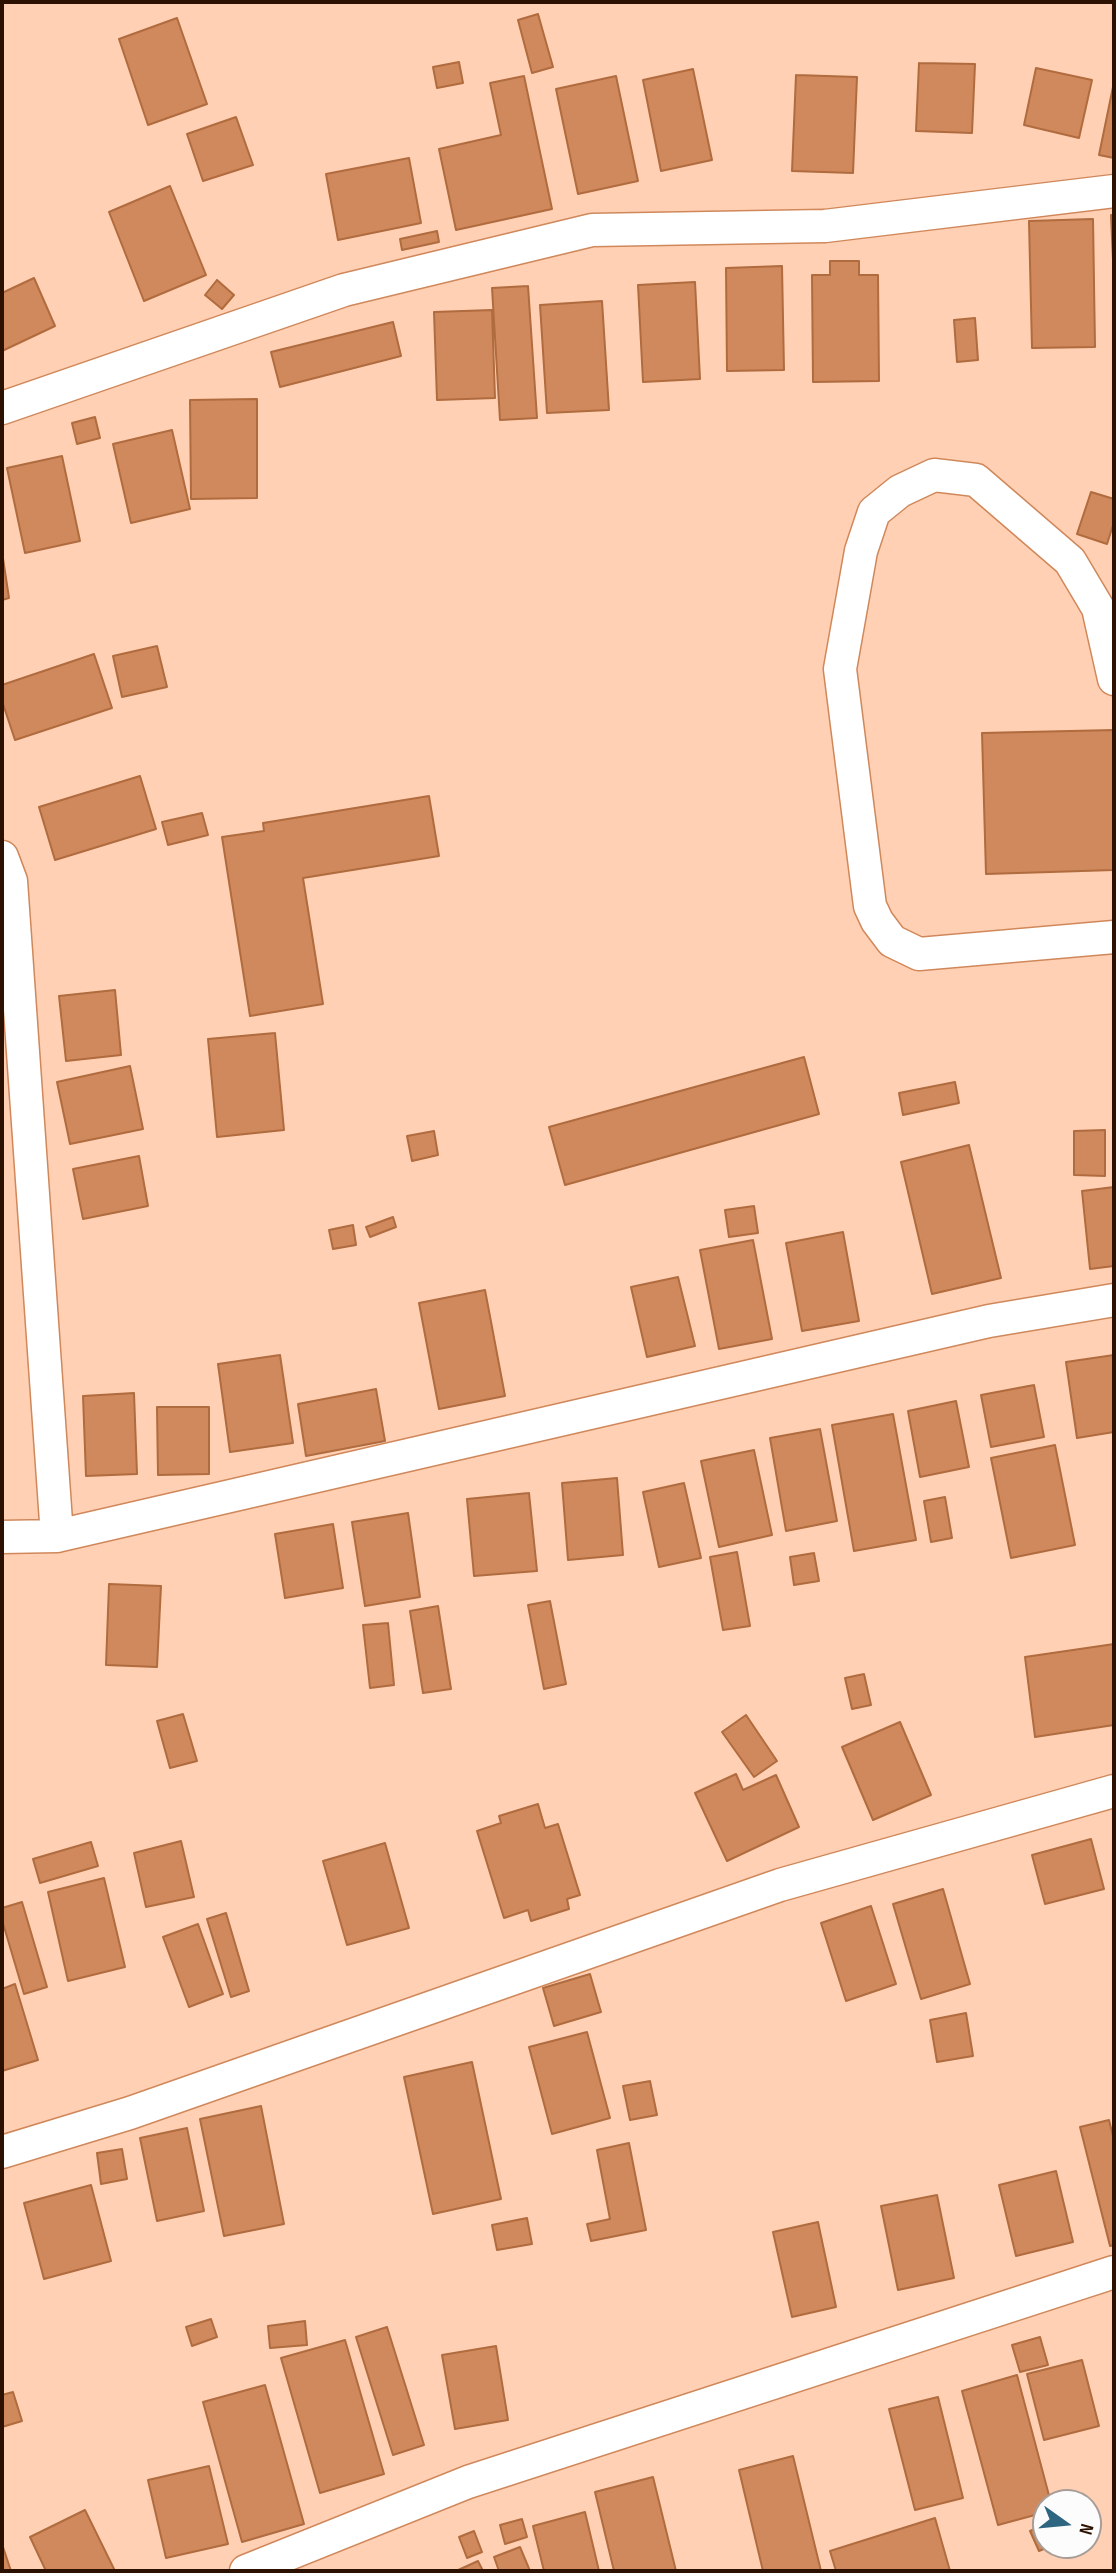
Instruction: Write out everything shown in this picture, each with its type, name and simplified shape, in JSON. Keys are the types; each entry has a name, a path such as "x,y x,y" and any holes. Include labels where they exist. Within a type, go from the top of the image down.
{"street":[{"path":"2,408 344,290 592,230 825,226 1114,191"},
{"path":"1114,679 1098,608 1070,561 976,480 934,475 900,491 874,512 861,551 840,669 854,761 870,906 877,921 892,941 919,954 1114,937"},
{"path":"2,858 12,881 57,1536"},
{"path":"2,1536 57,1536 989,1321 1114,1300"},
{"path":"2,2152 130,2113 780,1885 1114,1791"},
{"path":"246,2571 468,2482 1114,2272"}],"building":[{"path":"538,14 553,67 532,73 518,20"},
{"path":"177,18 207,104 148,125 119,39"},
{"path":"459,62 463,83 437,88 433,67"},
{"path":"919,63 975,64 972,133 916,131"},
{"path":"1036,68 1092,80 1079,138 1024,125"},
{"path":"693,69 712,160 661,171 643,80"},
{"path":"796,75 857,77 853,173 792,171"},
{"path":"524,76 552,209 456,230 439,149 501,135 490,83"},
{"path":"616,76 638,181 578,194 556,89"},
{"path":"1114,82 1114,158 1099,155"},
{"path":"236,117 253,165 203,181 187,134"},
{"path":"409,158 421,223 338,240 326,174"},
{"path":"170,186 206,275 144,301 109,212"},
{"path":"1111,215 1114,215 1114,282"},
{"path":"1093,219 1095,347 1032,348 1029,221"},
{"path":"437,231 439,242 402,250 400,239"},
{"path":"830,261 859,261 859,275 878,275 879,381 813,382 812,275 830,275"},
{"path":"782,266 784,370 727,371 726,268"},
{"path":"34,278 55,326 2,351 2,293"},
{"path":"217,280 234,295 222,309 205,295"},
{"path":"695,282 700,379 643,382 638,285"},
{"path":"528,286 537,418 500,420 492,288"},
{"path":"602,301 609,410 547,413 540,305"},
{"path":"492,310 495,398 437,400 434,312"},
{"path":"975,318 978,360 957,362 954,320"},
{"path":"393,322 401,356 280,387 271,352"},
{"path":"257,399 257,498 191,499 190,400"},
{"path":"95,417 100,438 77,444 72,423"},
{"path":"172,430 190,509 131,523 113,444"},
{"path":"62,456 80,541 25,553 7,468"},
{"path":"1091,492 1114,499 1114,522 1107,544 1077,534"},
{"path":"2,552 9,598 2,600"},
{"path":"157,646 167,687 122,697 113,656"},
{"path":"94,654 112,708 15,740 2,701 2,685"},
{"path":"1114,730 1114,870 986,874 982,733"},
{"path":"140,776 156,829 55,860 39,807"},
{"path":"429,796 439,856 303,878 323,1004 250,1016 222,837 264,831 263,823"},
{"path":"202,813 208,835 168,845 162,822"},
{"path":"115,990 121,1055 66,1061 59,996"},
{"path":"275,1033 284,1130 217,1137 208,1039"},
{"path":"804,1057 819,1114 565,1185 549,1127"},
{"path":"130,1066 143,1129 70,1144 57,1082"},
{"path":"955,1082 959,1103 903,1115 899,1093"},
{"path":"1105,1130 1105,1176 1074,1175 1074,1131"},
{"path":"434,1131 438,1155 412,1161 407,1136"},
{"path":"969,1145 1001,1278 932,1294 901,1162"},
{"path":"139,1156 148,1206 83,1219 73,1169"},
{"path":"1114,1187 1114,1266 1090,1269 1082,1191"},
{"path":"754,1206 758,1233 729,1237 725,1210"},
{"path":"393,1217 396,1227 370,1237 366,1227"},
{"path":"353,1225 356,1245 333,1249 329,1230"},
{"path":"843,1232 859,1321 802,1331 786,1243"},
{"path":"753,1240 772,1339 719,1349 700,1250"},
{"path":"678,1277 695,1346 647,1357 631,1287"},
{"path":"485,1290 505,1396 439,1409 419,1303"},
{"path":"280,1355 293,1443 230,1452 218,1364"},
{"path":"1114,1355 1114,1432 1077,1438 1066,1362"},
{"path":"1034,1385 1044,1437 991,1447 981,1395"},
{"path":"376,1389 385,1441 306,1456 298,1404"},
{"path":"134,1393 137,1474 86,1476 83,1396"},
{"path":"956,1401 969,1467 920,1477 908,1411"},
{"path":"157,1407 209,1407 209,1474 158,1475"},
{"path":"893,1414 916,1540 854,1551 832,1425"},
{"path":"820,1429 837,1521 786,1531 770,1438"},
{"path":"1055,1445 1075,1545 1011,1558 991,1458"},
{"path":"754,1450 772,1535 719,1547 701,1461"},
{"path":"617,1478 623,1555 568,1560 562,1483"},
{"path":"684,1483 701,1558 659,1567 643,1492"},
{"path":"529,1493 537,1571 474,1576 467,1499"},
{"path":"945,1497 952,1538 931,1542 924,1501"},
{"path":"408,1513 420,1597 365,1606 352,1522"},
{"path":"333,1524 343,1588 285,1598 275,1534"},
{"path":"737,1552 750,1626 723,1630 710,1557"},
{"path":"814,1553 819,1581 794,1585 790,1557"},
{"path":"109,1584 161,1586 157,1667 106,1665"},
{"path":"550,1601 566,1684 544,1689 528,1605"},
{"path":"438,1606 451,1689 423,1693 410,1611"},
{"path":"388,1623 394,1685 370,1688 363,1625"},
{"path":"1114,1644 1114,1725 1035,1737 1025,1657"},
{"path":"864,1674 871,1705 852,1709 845,1678"},
{"path":"183,1714 197,1761 170,1768 157,1721"},
{"path":"746,1715 777,1761 754,1777 722,1732"},
{"path":"900,1722 931,1795 873,1820 842,1747"},
{"path":"736,1774 743,1790 776,1775 799,1827 727,1861 695,1793"},
{"path":"538,1804 545,1828 558,1824 580,1895 567,1899 569,1909 531,1921 528,1910 504,1918 477,1831 501,1823 499,1816"},
{"path":"1091,1839 1104,1889 1045,1904 1032,1855"},
{"path":"181,1841 194,1897 146,1907 134,1853"},
{"path":"91,1842 98,1866 40,1883 33,1859"},
{"path":"385,1843 409,1928 347,1945 323,1861"},
{"path":"104,1878 125,1967 68,1981 48,1892"},
{"path":"943,1889 970,1984 921,1999 893,1904"},
{"path":"22,1902 47,1987 24,1994 2,1920 2,1908"},
{"path":"871,1906 896,1984 846,2001 821,1923"},
{"path":"226,1913 249,1991 231,1997 207,1919"},
{"path":"198,1924 223,1994 189,2007 163,1937"},
{"path":"590,1974 601,2012 554,2026 543,1988"},
{"path":"15,1984 38,2060 2,2071 2,1989"},
{"path":"966,2013 973,2056 937,2062 930,2020"},
{"path":"587,2032 610,2118 552,2134 529,2047"},
{"path":"472,2062 501,2199 433,2214 404,2077"},
{"path":"650,2081 657,2115 630,2120 623,2086"},
{"path":"261,2106 284,2224 224,2236 200,2119"},
{"path":"1109,2120 1114,2140 1114,2245 1110,2246 1080,2127"},
{"path":"187,2128 204,2211 157,2221 140,2138"},
{"path":"629,2143 646,2230 591,2241 587,2224 610,2219 597,2150"},
{"path":"122,2149 127,2179 101,2184 97,2153"},
{"path":"1056,2171 1073,2242 1016,2256 999,2185"},
{"path":"91,2185 111,2261 44,2279 24,2203"},
{"path":"937,2195 954,2278 898,2290 881,2206"},
{"path":"527,2218 532,2244 497,2250 492,2225"},
{"path":"818,2222 836,2307 792,2317 773,2232"},
{"path":"211,2319 217,2337 192,2346 186,2327"},
{"path":"305,2321 307,2345 270,2348 268,2326"},
{"path":"387,2327 424,2445 393,2455 356,2337"},
{"path":"1040,2337 1048,2365 1020,2372 1012,2345"},
{"path":"345,2340 384,2474 320,2493 281,2358"},
{"path":"496,2346 508,2420 455,2429 442,2355"},
{"path":"1082,2360 1099,2426 1044,2440 1027,2374"},
{"path":"1017,2375 1047,2489 1032,2489 1032,2516 998,2525 962,2391"},
{"path":"265,2385 304,2524 242,2542 203,2402"},
{"path":"13,2392 22,2421 2,2427 2,2395"},
{"path":"938,2397 963,2498 915,2510 889,2409"},
{"path":"793,2456 821,2571 763,2571 739,2470"},
{"path":"209,2466 228,2544 166,2558 148,2480"},
{"path":"653,2477 676,2571 614,2571 595,2492"},
{"path":"85,2510 115,2571 46,2571 30,2537"},
{"path":"585,2512 599,2571 544,2571 533,2526"},
{"path":"935,2518 950,2571 836,2571 830,2551"},
{"path":"522,2519 527,2537 505,2544 500,2525"},
{"path":"474,2531 482,2552 467,2558 459,2537"},
{"path":"2,2544 11,2571 2,2571"},
{"path":"520,2547 530,2571 499,2571 494,2557"},
{"path":"478,2561 483,2571 456,2571"}]}
